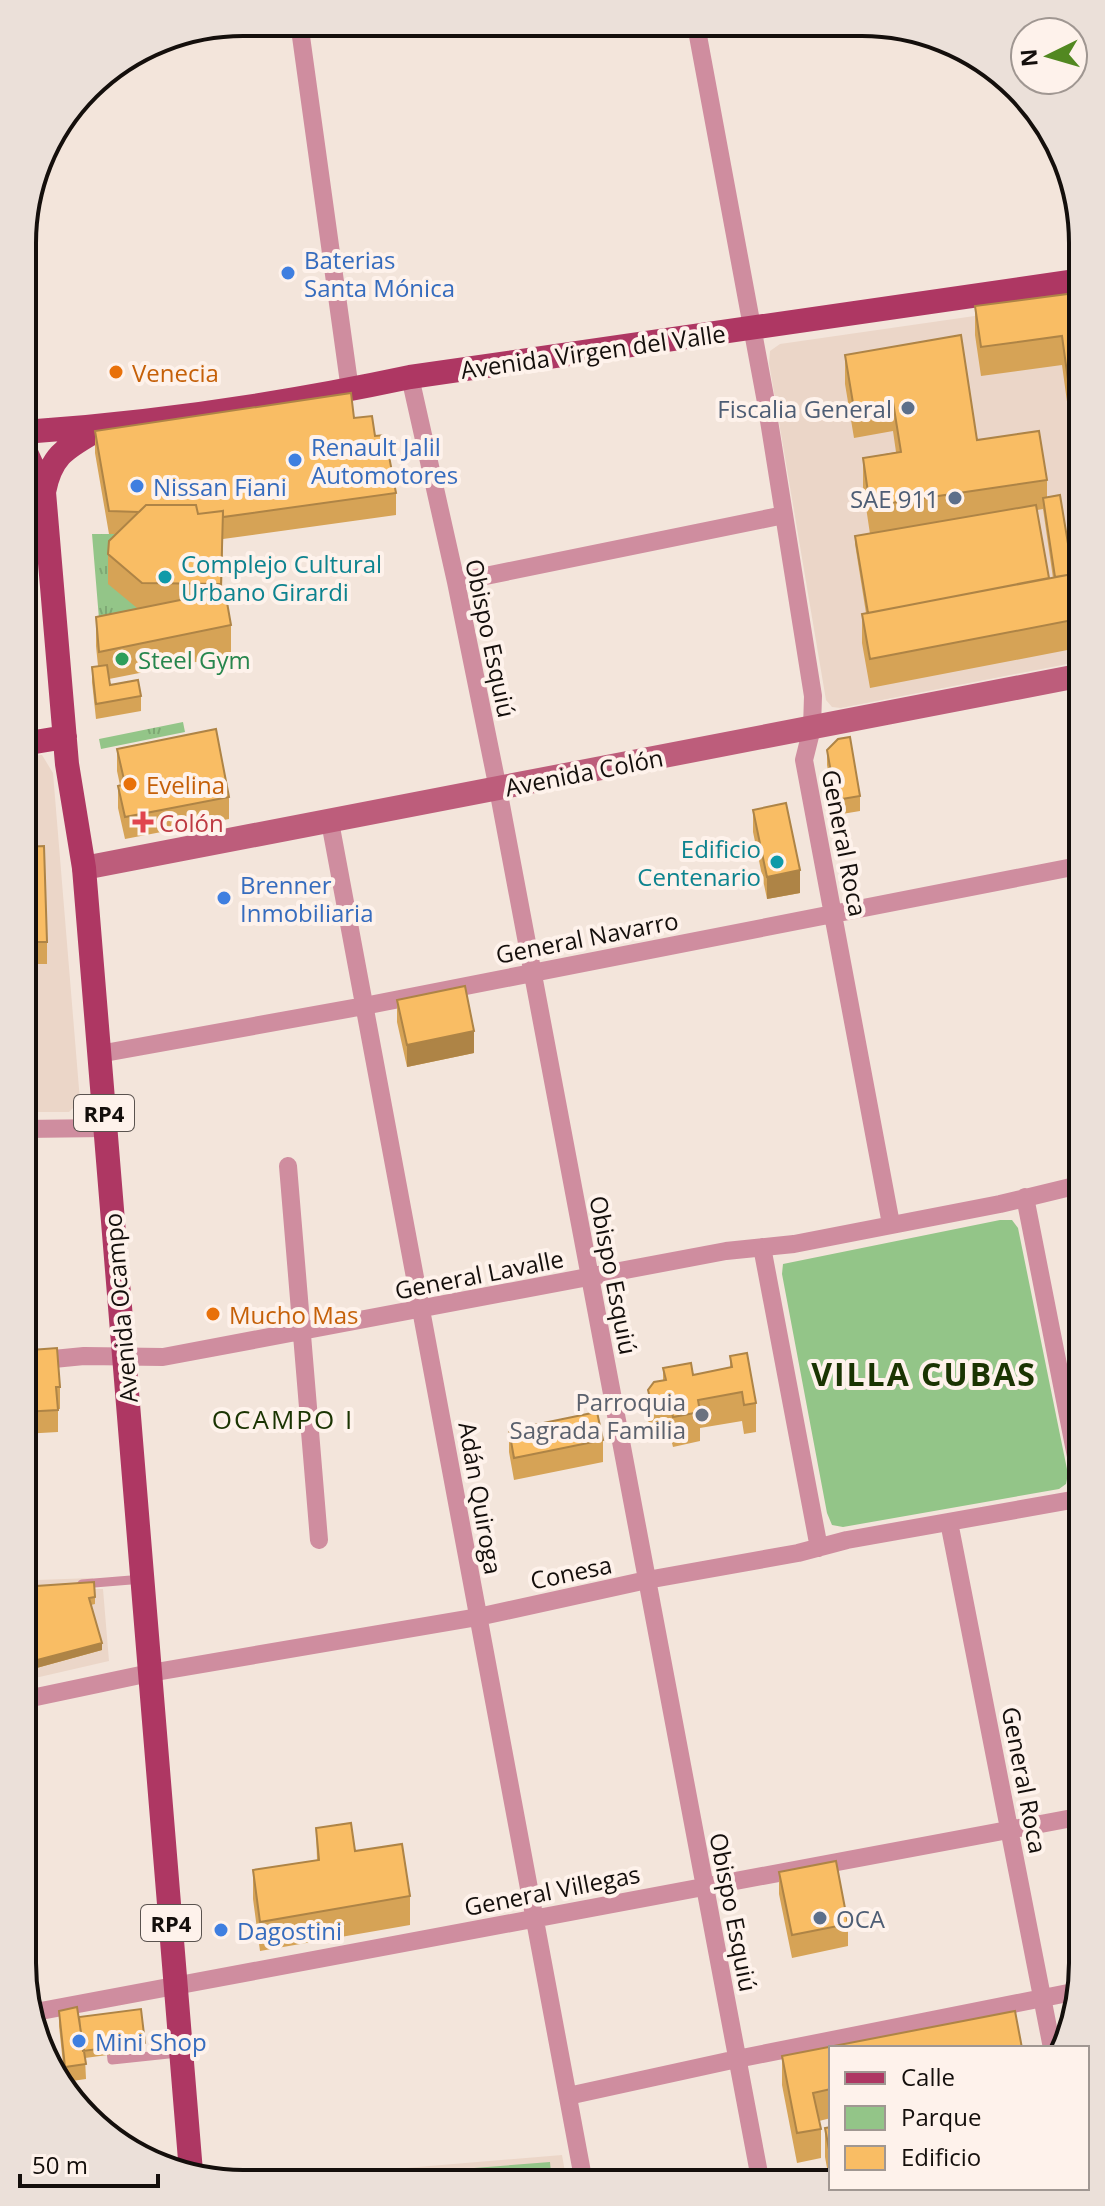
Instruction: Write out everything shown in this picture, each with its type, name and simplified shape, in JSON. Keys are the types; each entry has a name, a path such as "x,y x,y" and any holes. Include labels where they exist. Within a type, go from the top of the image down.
{"main road":[{"name":"Avenida Virgen del Valle","path":"36,431 103,427 350,390 410,377 1069,282"},
{"name":"Avenida Virgen del Valle","path":"44,492 47,474 63,450 103,427"},
{"name":"Avenida Ocampo","path":"36,474 44,492 65,737 84,868 190,2163"},
{"path":"36,742 65,737"}],"street":[{"path":"301,36 350,390"},
{"name":"General Roca","path":"698,36 753,328 813,696 812,728 804,760 891,1224"},
{"name":"Obispo Esquiú","path":"410,377 498,789 758,2170"},
{"path":"456,582 784,515"},
{"name":"Avenida Colón","path":"84,868 1069,678"},
{"name":"Adán Quiroga","path":"330,822 582,2170"},
{"name":"General Navarro","path":"99,1054 364,1006 1069,868"},
{"path":"36,1129 106,1128"},
{"path":"288,1166 319,1540"},
{"name":"General Lavalle","path":"36,1361 84,1356 163,1357 590,1277 794,1244 1069,1187"},
{"path":"1025,1197 1069,1421"},
{"path":"762,1247 819,1548"},
{"name":"Conesa","path":"36,1697 150,1673 478,1617 647,1580 1069,1501"},
{"name":"General Roca","path":"949,1522 1052,2046"},
{"name":"General Villegas","path":"42,2012 106,2007 176,1986 1069,1819"},
{"path":"568,2096 1067,1993"}],"lane":[{"path":"66,1585 143,1579"},
{"path":"109,2030 112,2060 181,2053"}],"shaded area":[{"path":"1069,302 1069,664 841,708 832,707 826,700 769,363 770,351 780,344"},
{"path":"36,755 42,755 53,773 80,1101 69,1112 36,1112"},
{"path":"36,1576 37,1580 93,1578 94,1589 103,1589 109,1661 36,1678"},
{"path":"562,2155 565,2170 383,2170"}],"green space":[{"path":"92,534 146,534 142,612 100,631"},
{"path":"183,722 185,732 101,749 99,739"},
{"path":"1012,1220 1018,1228 1068,1474 1066,1484 1059,1489 843,1527 832,1525 827,1513 782,1274 783,1264"},
{"path":"550,2162 551,2170 474,2170"}],"building":[{"path":"1069,294 1069,387 1062,336 981,347 975,306"},
{"path":"961,335 977,440 1039,431 1047,480 870,506 863,458 901,452 893,402 854,409 845,355"},
{"path":"351,393 354,418 372,416 375,436 385,435 396,493 223,517 223,511 198,514 196,505 146,505 139,512 109,511 95,431"},
{"path":"1060,495 1069,550 1069,575 1055,577 1043,498"},
{"path":"146,505 196,505 198,514 223,511 221,584 142,583 108,554 109,541"},
{"path":"1036,505 1049,578 868,613 855,536"},
{"path":"1069,575 1069,621 870,659 862,614"},
{"path":"225,591 231,625 99,652 96,617"},
{"path":"107,665 110,685 138,680 141,696 96,704 92,667"},
{"path":"216,729 229,797 125,817 118,786 125,784 117,749"},
{"path":"850,737 860,796 836,800 827,750 838,739"},
{"path":"786,803 800,870 767,877 753,810"},
{"path":"36,846 44,846 47,942 36,942"},
{"path":"465,986 474,1031 407,1045 397,1000"},
{"path":"57,1348 58,1410 36,1411 36,1350"},
{"path":"747,1353 756,1403 744,1405 742,1392 698,1400 700,1412 673,1417 670,1405 658,1408 651,1402 648,1390 654,1382 666,1380 663,1368 691,1363 693,1375 732,1367 730,1356"},
{"path":"597,1412 603,1440 514,1458 509,1430"},
{"path":"94,1582 95,1597 89,1598 102,1643 36,1660 36,1586"},
{"path":"351,1823 355,1851 402,1844 410,1896 260,1922 253,1870 319,1860 316,1828"},
{"path":"836,1861 848,1924 792,1935 779,1872"},
{"path":"77,2007 86,2064 65,2067 59,2011"},
{"path":"141,2009 145,2043 83,2051 79,2017"},
{"path":"1015,2011 1022,2046 834,2046"},
{"path":"829,2047 829,2089 813,2093 821,2129 797,2133 782,2056"},
{"path":"829,2127 829,2149 825,2128"}],"place":[{"name":"Baterias Santa Mónica","path":"288,273"},
{"name":"Venecia","path":"116,372"},
{"name":"Fiscalia General","path":"908,408"},
{"name":"Renault Jalil Automotores","path":"295,460"},
{"name":"Nissan Fiani","path":"137,486"},
{"name":"SAE 911","path":"955,498"},
{"name":"Complejo Cultural Urbano Girardi","path":"165,577"},
{"name":"Steel Gym","path":"122,659"},
{"name":"Evelina","path":"130,784"},
{"name":"Colón","path":"143,822"},
{"name":"Edificio Centenario","path":"777,862"},
{"name":"Brenner Inmobiliaria","path":"224,898"},
{"name":"Mucho Mas","path":"213,1314"},
{"name":"Parroquia Sagrada Familia","path":"702,1415"},
{"name":"OCA","path":"820,1918"},
{"name":"Dagostini","path":"221,1930"},
{"name":"Mini Shop","path":"79,2041"}],"district":[{"name":"VILLA CUBAS","path":"924,1373"},
{"name":"OCAMPO I","path":"283,1419"}]}
